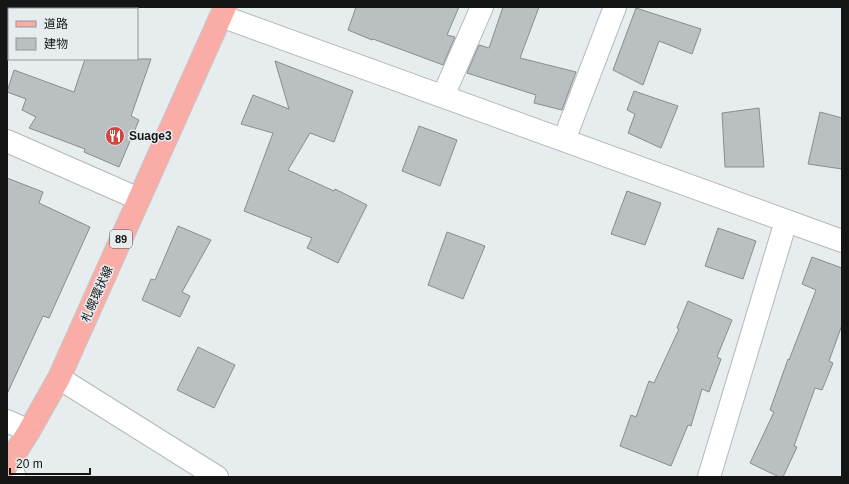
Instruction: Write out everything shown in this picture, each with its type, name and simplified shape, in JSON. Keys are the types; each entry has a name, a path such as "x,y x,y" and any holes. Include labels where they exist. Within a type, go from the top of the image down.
{"main road":[{"name":"札幌環状線","path":"11,469 29,432 59,378 223,12"}],"street":[{"path":"443,96 482,7"},
{"path":"564,140 615,7"},
{"path":"223,12 443,96 842,241"},
{"path":"7,141 139,199"},
{"path":"709,477 786,221"},
{"path":"59,378 217,477"},
{"path":"7,421 29,432"}],"building":[{"path":"356,7 459,7 447,35 455,37 443,65 348,30"},
{"path":"503,7 539,7 520,58 576,72 562,110 534,103 536,95 467,73 479,45 489,48"},
{"path":"636,8 701,29 692,54 659,41 643,85 613,70"},
{"path":"151,59 131,116 139,120 119,167 84,152 85,149 29,128 36,117 22,110 26,99 7,92 14,70 74,92 85,60"},
{"path":"275,61 353,91 334,142 310,133 288,170 334,191 335,189 367,205 338,263 307,248 312,238 244,211 273,133 241,124 253,95 289,109"},
{"path":"634,91 678,106 661,148 628,133 635,114 627,110"},
{"path":"759,108 764,167 725,167 722,113"},
{"path":"820,112 842,118 842,169 808,164"},
{"path":"419,126 457,140 440,186 402,171"},
{"path":"7,178 43,192 39,203 90,227 49,318 43,316 7,394"},
{"path":"627,191 661,203 645,245 611,234"},
{"path":"178,226 211,240 182,292 190,296 180,317 142,300 151,279 155,280"},
{"path":"718,228 756,241 743,279 705,266"},
{"path":"447,232 485,246 463,299 428,285"},
{"path":"812,257 842,268 842,325 829,361 833,363 822,390 815,388 794,446 797,447 783,477 779,477 750,463 774,412 770,410 788,359 789,360 816,290 802,284"},
{"path":"688,301 732,320 717,357 721,359 709,392 702,389 691,426 688,425 671,466 620,446 631,415 636,417 649,381 654,383 679,329 677,328"},
{"path":"198,347 235,365 214,408 177,390"}],"place":[{"name":"Suage3","path":"115,136"}]}
